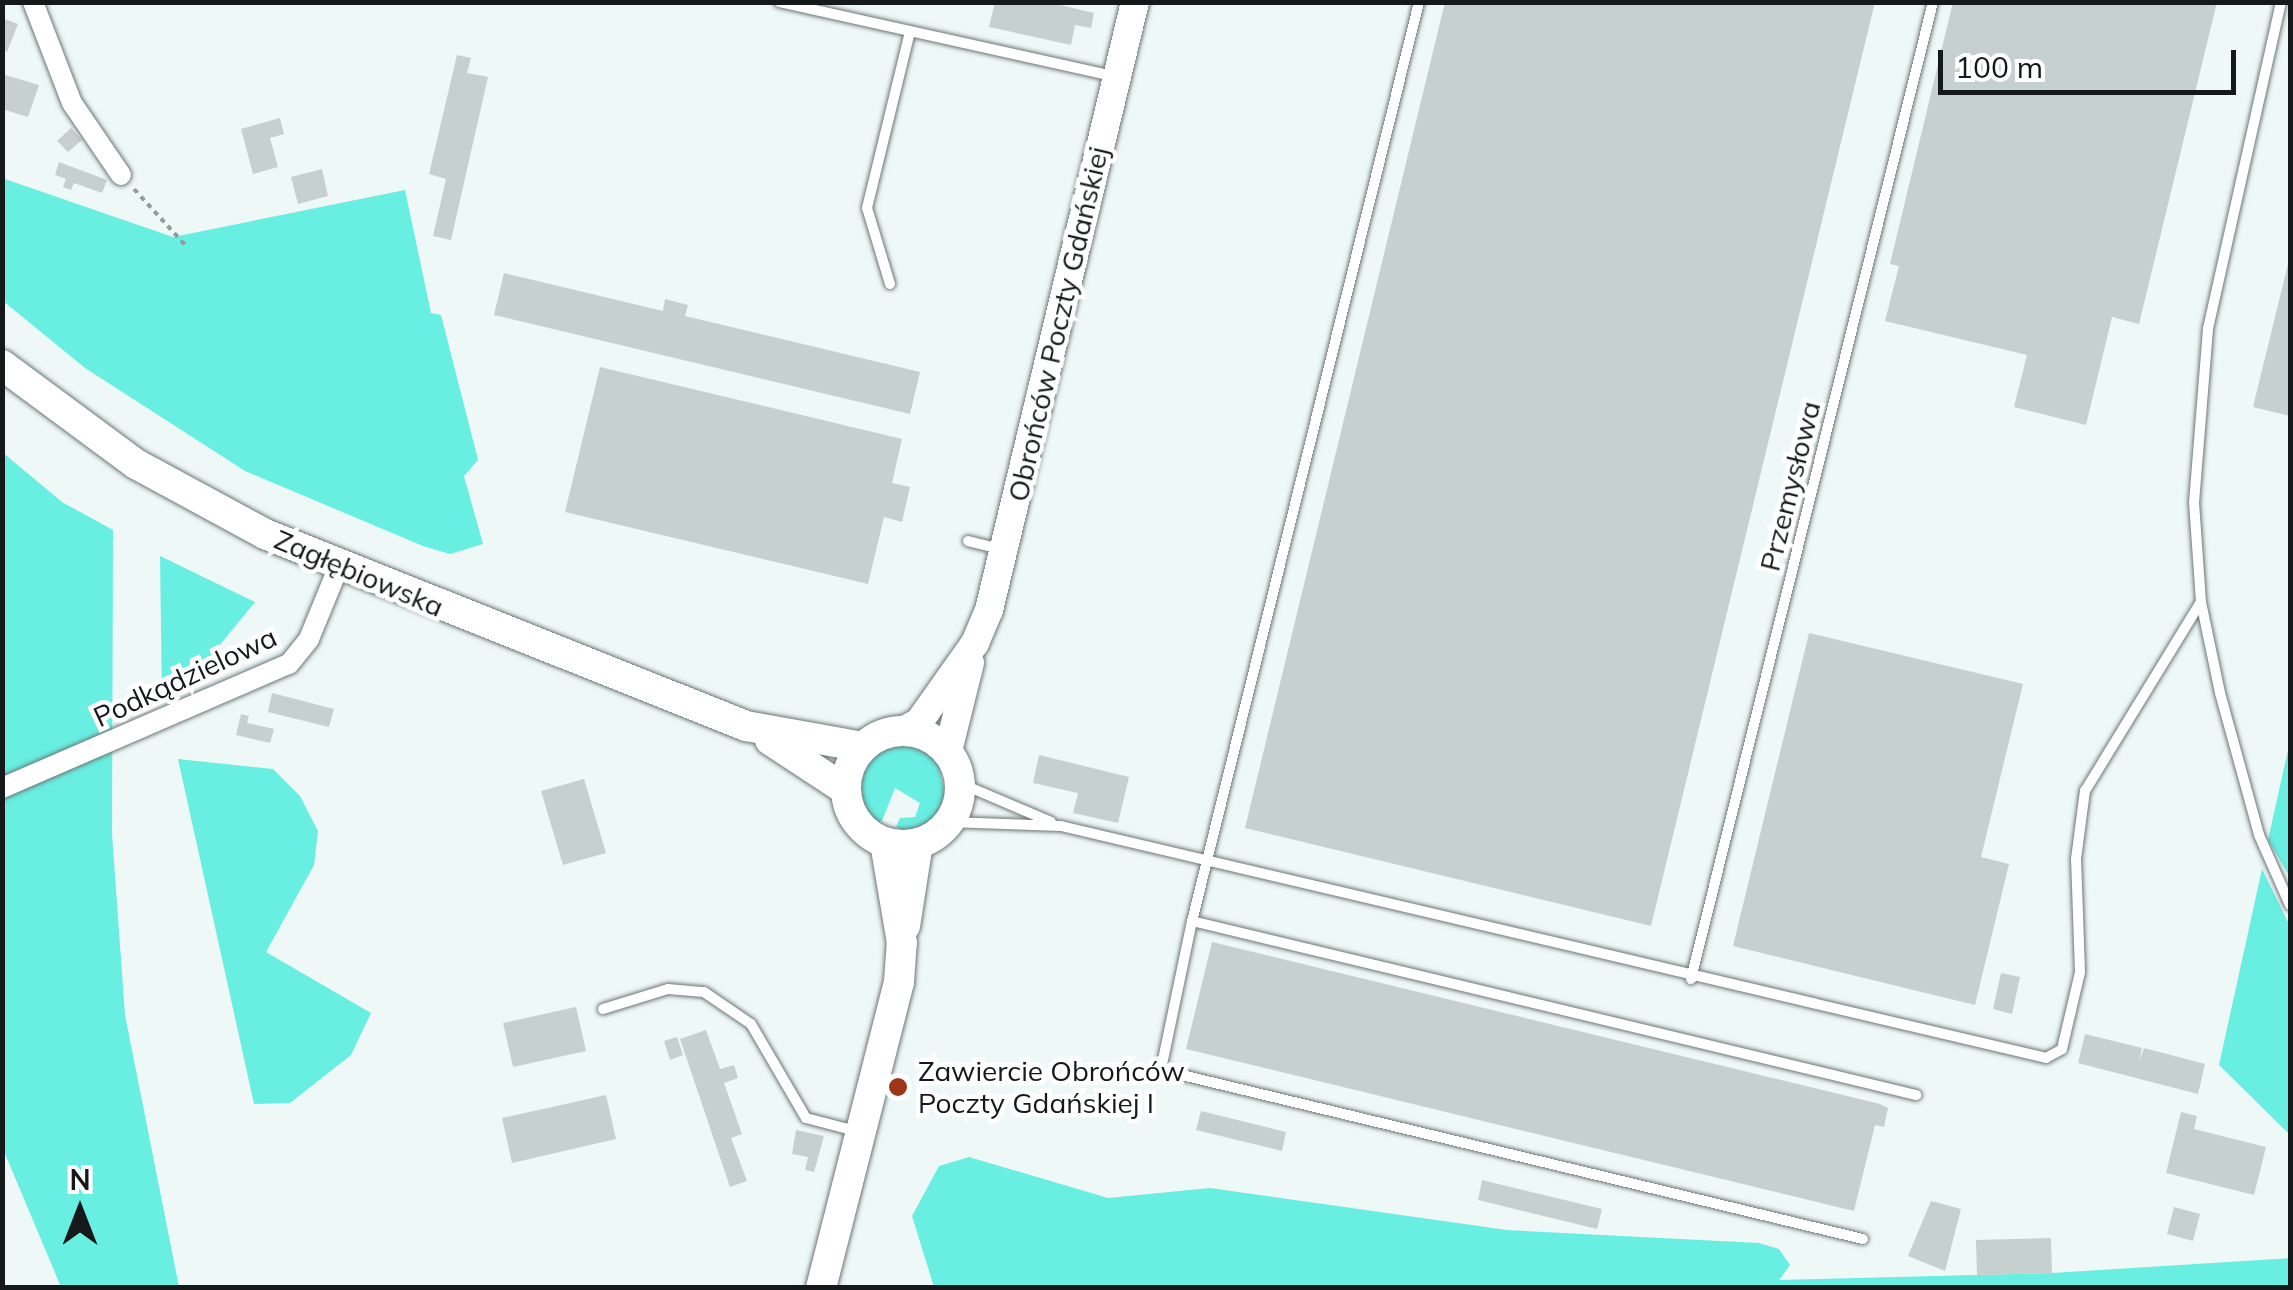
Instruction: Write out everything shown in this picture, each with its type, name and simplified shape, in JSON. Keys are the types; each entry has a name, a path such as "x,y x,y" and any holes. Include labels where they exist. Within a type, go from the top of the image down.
{"main road":[{"name":"Zagłębiowska","path":"2,365 85,430 187,494 339,566 746,726 846,790"},
{"name":"Zagłębiowska","path":"746,726 863,746"},
{"path":"904,730 925,734 954,764 949,822 918,843 886,842 862,828 846,790 863,746 904,730"},
{"path":"886,842 902,943"},
{"path":"820,1288 899,982 918,843"}],"street":[{"path":"33,2 72,103 121,174"},
{"name":"Obrońców Poczty Gdańskiej","path":"954,764 976,643 1004,550 1135,2"},
{"name":"Podkądzielowa","path":"2,788 290,664 309,638 339,566"},
{"name":"Obrońców Poczty Gdańskiej","path":"904,730 919,722 976,643"}],"lane":[{"path":"779,2 1117,77"},
{"path":"1419,2 1160,1058 1170,1077 1863,1239"},
{"name":"Przemysłowa","path":"1691,979 1933,2"},
{"path":"2281,2 2202,373 2194,502 2201,602 2243,784 2286,884 2290,905"},
{"path":"890,284 866,208 910,32"},
{"path":"968,542 1004,550"},
{"path":"954,764 969,787 1061,826 2024,1057 2058,1054 2075,1003 2081,942 2076,859 2085,791 2201,602"},
{"path":"949,822 1061,826"},
{"path":"1192,920 1916,1095"},
{"path":"603,1009 668,989 704,992 751,1024 806,1118 863,1133"}],"path":[{"path":"121,174 186,246"}],"shaded area":[{"path":"2,178 173,237 405,190 431,313 441,315 478,460 464,476 483,544 450,554 423,546 245,471 85,368 3,301"},
{"path":"2,452 62,502 113,530 112,834 125,1015 179,1287 61,1287 3,1149"},
{"path":"160,556 255,602 183,690 162,701"},
{"path":"2290,741 2290,877 2268,840"},
{"path":"913,743 937,758 946,798 931,822 904,832 896,827 900,818 915,817 920,803 895,788 882,821 874,823 858,796 857,781 872,753"},
{"path":"178,759 273,769 300,796 318,831 314,865 266,952 371,1013 351,1055 290,1103 254,1104"},
{"path":"2262,869 2290,926 2290,1135 2219,1065"},
{"path":"969,1157 1108,1198 1210,1188 1507,1230 1759,1243 1779,1249 1790,1265 1779,1280 2052,1273 2290,1258 2290,1287 934,1287 912,1216 939,1166"}],"building":[{"path":"995,2 1048,2 1094,13 1091,28 1075,25 1071,45 989,27"},
{"path":"1445,2 1875,2 1651,926 1245,828"},
{"path":"1953,2 2217,2 2139,324 2112,317 2086,425 2014,407 2027,355 1885,321 1899,266 1890,264"},
{"path":"2,18 18,24 7,52 2,50"},
{"path":"457,55 471,58 467,73 488,77 451,240 433,236 446,179 429,174"},
{"path":"2,74 39,85 28,117 2,109"},
{"path":"280,118 284,134 270,138 278,167 253,174 241,129"},
{"path":"71,128 82,140 68,152 57,141"},
{"path":"59,162 107,180 102,193 74,183 71,190 63,187 66,179 55,175"},
{"path":"322,169 328,196 298,204 291,177"},
{"path":"2290,260 2290,416 2253,407"},
{"path":"504,273 663,311 665,299 688,305 685,316 920,372 910,414 494,315"},
{"path":"600,367 902,439 892,483 910,487 902,522 884,517 868,584 565,512"},
{"path":"1809,633 2023,684 1981,857 2009,864 1975,1005 1733,946"},
{"path":"272,693 334,709 329,727 268,712"},
{"path":"241,714 249,716 247,723 274,729 270,743 236,735"},
{"path":"1039,755 1129,777 1118,823 1073,813 1078,793 1033,783"},
{"path":"584,779 606,853 563,865 541,791"},
{"path":"1212,942 1880,1104 1888,1108 1884,1127 1875,1125 1854,1211 1186,1049"},
{"path":"2001,973 2020,977 2012,1014 1993,1009"},
{"path":"576,1007 586,1051 513,1067 503,1023"},
{"path":"706,1030 720,1069 734,1065 738,1078 724,1083 742,1134 731,1138 747,1181 730,1187 680,1039"},
{"path":"2085,1034 2142,1048 2139,1062 2144,1048 2205,1064 2198,1094 2078,1063"},
{"path":"677,1037 683,1055 670,1060 664,1041"},
{"path":"606,1095 616,1139 512,1163 502,1118"},
{"path":"1201,1111 1286,1132 1282,1151 1196,1130"},
{"path":"2181,1112 2197,1116 2194,1129 2266,1147 2254,1195 2166,1173"},
{"path":"796,1130 824,1136 814,1172 805,1170 808,1157 792,1154"},
{"path":"1482,1180 1602,1209 1597,1229 1478,1200"},
{"path":"1931,1201 1961,1209 1945,1271 1908,1256"},
{"path":"2174,1207 2200,1214 2193,1241 2167,1234"},
{"path":"2051,1238 2052,1273 1977,1275 1976,1240"}],"place":[{"name":"Zawiercie Obrońców Poczty Gdańskiej I","path":"898,1087"}]}
